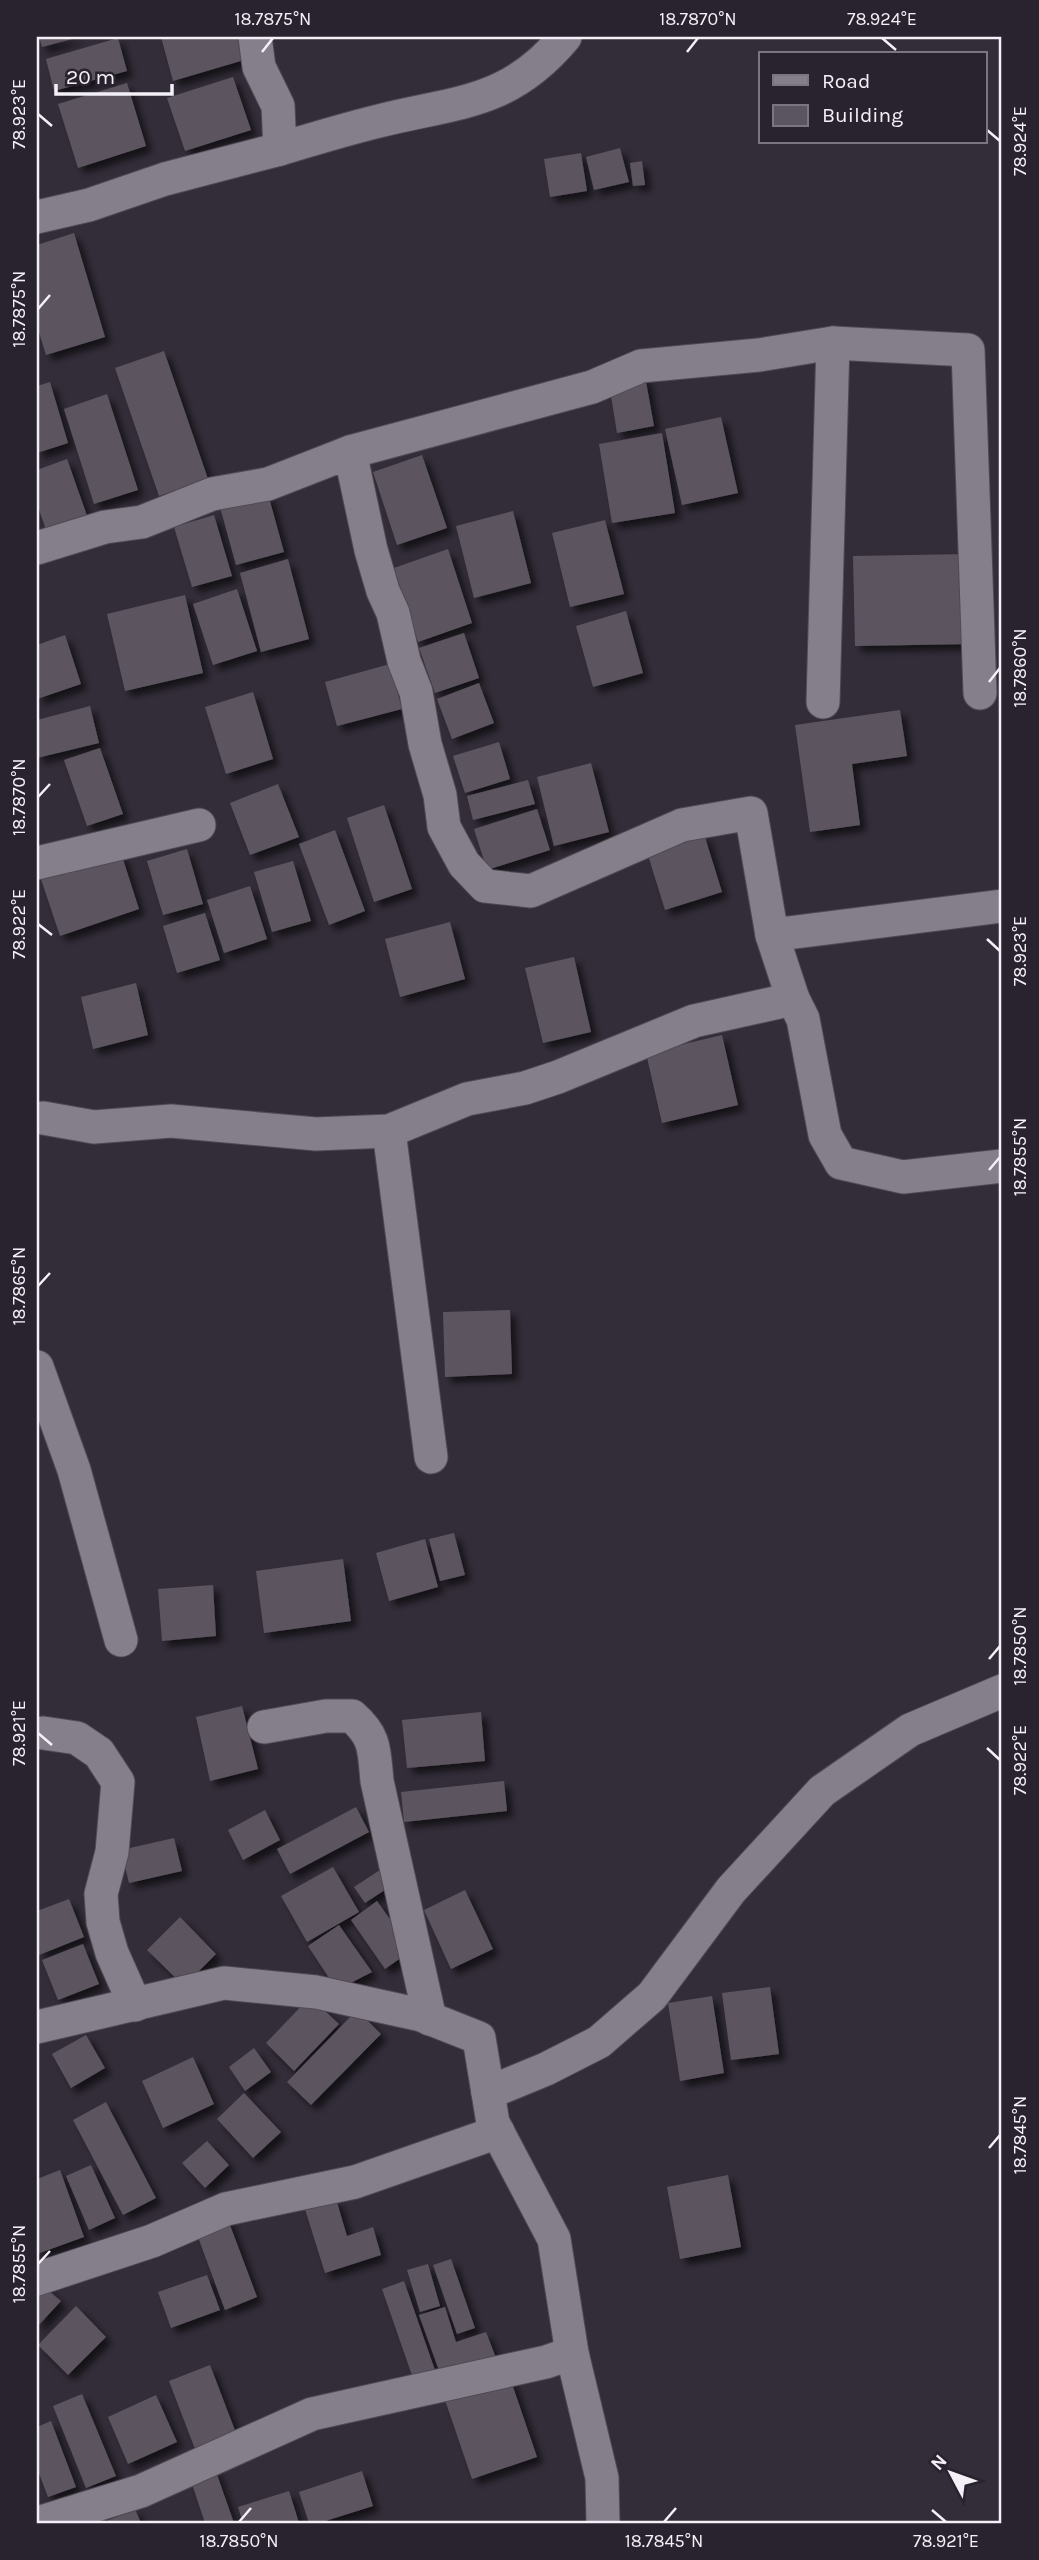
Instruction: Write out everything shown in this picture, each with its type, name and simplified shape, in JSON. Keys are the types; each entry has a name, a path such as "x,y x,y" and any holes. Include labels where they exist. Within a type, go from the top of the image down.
{"street":[{"path":"255,37 259,67 278,106 280,149"},
{"path":"37,217 89,205 164,179 381,120 457,106 525,77 565,37"},
{"path":"823,702 833,343"},
{"path":"37,548 105,527 142,522 212,494 268,484 350,453 592,387 641,366 759,355 833,343 968,350 980,694"},
{"path":"350,453 371,550 416,692 425,744 440,795 444,827 464,864 485,887 531,891 682,825 751,813 772,934 793,999 803,1018 825,1135 841,1163 903,1177 1002,1166"},
{"path":"37,863 199,825"},
{"path":"772,934 1002,906"},
{"path":"39,1110 94,1126 171,1121 316,1134 389,1131 467,1098 525,1088 558,1077 694,1021 793,999"},
{"path":"389,1131 431,1457"},
{"path":"37,1367 74,1470 121,1640"},
{"path":"488,2093 546,2070 598,2042 652,1996 731,1890 822,1791 910,1730 1002,1691"},
{"path":"264,1727 326,1716 352,1716 368,1730 374,1744 377,1780 430,2018"},
{"path":"43,1733 77,1738 99,1753 118,1782 111,1852 101,1894 103,1922 112,1953 135,2004"},
{"path":"37,2027 224,1983 316,1992 430,2018 479,2038 493,2123 554,2239 572,2353 602,2478 603,2523"},
{"path":"37,2279 152,2241 226,2209 355,2182 498,2132"},
{"path":"38,2523 141,2491 312,2414 546,2362 572,2353"}],"building":[{"path":"39,37 76,37 76,38 42,47"},
{"path":"161,37 238,37 244,60 173,81"},
{"path":"118,38 127,71 54,91 46,59"},
{"path":"233,77 251,130 185,151 167,98"},
{"path":"127,83 146,146 78,168 58,104"},
{"path":"620,148 629,182 594,190 586,157"},
{"path":"581,153 587,191 550,197 544,159"},
{"path":"642,161 645,185 633,186 630,163"},
{"path":"74,233 105,337 46,355 37,326 37,245"},
{"path":"164,351 208,479 159,496 115,368"},
{"path":"645,376 654,426 617,433 609,383"},
{"path":"50,382 68,443 37,453 37,386"},
{"path":"107,394 138,490 94,504 64,409"},
{"path":"721,417 738,493 682,505 665,429"},
{"path":"662,433 675,513 612,523 599,444"},
{"path":"422,455 447,528 397,545 373,472"},
{"path":"67,459 91,527 50,541 37,504 37,470"},
{"path":"268,494 284,552 236,565 220,507"},
{"path":"513,511 531,583 474,598 456,526"},
{"path":"214,515 232,576 192,587 174,527"},
{"path":"605,520 624,594 570,607 552,533"},
{"path":"448,549 472,623 418,642 394,568"},
{"path":"969,554 971,644 855,646 853,556"},
{"path":"288,559 309,639 261,652 240,573"},
{"path":"237,589 257,651 213,665 193,604"},
{"path":"185,595 203,673 125,691 107,614"},
{"path":"626,611 643,673 593,687 576,626"},
{"path":"464,633 479,678 435,693 419,648"},
{"path":"65,635 81,684 37,699 37,645"},
{"path":"390,664 402,709 337,726 325,682"},
{"path":"479,683 494,723 452,739 437,699"},
{"path":"253,692 273,759 226,774 205,707"},
{"path":"90,706 99,743 37,758 37,720"},
{"path":"900,710 907,756 852,764 860,825 810,832 795,725"},
{"path":"499,742 510,779 465,793 453,756"},
{"path":"100,748 123,814 87,826 64,760"},
{"path":"591,763 609,832 554,846 537,777"},
{"path":"528,780 535,804 473,820 467,796"},
{"path":"278,784 299,837 250,855 230,803"},
{"path":"384,805 412,889 374,902 347,818"},
{"path":"537,809 550,850 487,870 474,829"},
{"path":"335,830 365,911 329,925 299,844"},
{"path":"704,834 722,892 665,910 647,852"},
{"path":"187,849 203,904 163,915 147,861"},
{"path":"121,853 139,909 60,936 41,879"},
{"path":"293,861 311,921 272,932 254,872"},
{"path":"250,886 267,939 224,953 207,900"},
{"path":"205,913 220,960 177,973 163,926"},
{"path":"450,922 465,979 400,997 385,939"},
{"path":"574,957 591,1032 543,1043 525,968"},
{"path":"136,983 148,1035 93,1049 81,997"},
{"path":"722,1035 738,1105 662,1123 646,1053"},
{"path":"510,1310 512,1374 445,1377 443,1312"},
{"path":"454,1533 465,1575 440,1581 429,1539"},
{"path":"425,1539 438,1587 389,1601 376,1553"},
{"path":"343,1559 351,1621 264,1633 256,1571"},
{"path":"213,1585 216,1636 162,1641 158,1589"},
{"path":"242,1706 258,1769 210,1781 196,1717"},
{"path":"481,1712 485,1761 407,1768 402,1720"},
{"path":"504,1781 507,1811 404,1822 401,1792"},
{"path":"356,1807 369,1832 290,1874 277,1849"},
{"path":"265,1810 280,1840 243,1860 228,1830"},
{"path":"174,1838 182,1871 129,1883 121,1850"},
{"path":"333,1867 359,1912 307,1942 281,1896"},
{"path":"383,1868 394,1884 365,1903 354,1887"},
{"path":"465,1890 493,1949 451,1969 424,1910"},
{"path":"69,1899 84,1937 39,1955 37,1911"},
{"path":"377,1901 412,1950 385,1969 351,1920"},
{"path":"180,1917 216,1954 184,1986 147,1950"},
{"path":"339,1925 372,1972 337,1990 308,1946"},
{"path":"83,1944 99,1984 58,2000 42,1960"},
{"path":"770,1987 779,2054 731,2060 722,1993"},
{"path":"712,1996 724,2073 680,2081 668,2003"},
{"path":"310,1997 339,2024 294,2071 266,2043"},
{"path":"357,2010 381,2034 311,2105 287,2082"},
{"path":"86,2035 105,2068 71,2088 52,2054"},
{"path":"254,2048 271,2072 245,2091 229,2067"},
{"path":"193,2057 214,2104 163,2128 142,2081"},
{"path":"244,2093 281,2132 253,2158 217,2119"},
{"path":"106,2102 156,2198 123,2215 73,2120"},
{"path":"207,2141 229,2165 205,2188 182,2163"},
{"path":"91,2165 115,2218 89,2230 66,2176"},
{"path":"60,2170 84,2237 37,2254 37,2179"},
{"path":"728,2175 741,2247 680,2259 667,2187"},
{"path":"336,2199 347,2236 373,2227 381,2255 325,2273 305,2209"},
{"path":"227,2217 257,2297 225,2310 195,2229"},
{"path":"451,2259 475,2328 457,2334 433,2265"},
{"path":"428,2264 440,2306 420,2312 407,2270"},
{"path":"207,2275 220,2310 171,2328 158,2292"},
{"path":"404,2281 437,2376 415,2384 382,2289"},
{"path":"44,2287 61,2301 37,2327 37,2295"},
{"path":"76,2306 106,2337 68,2375 38,2345"},
{"path":"445,2307 456,2342 486,2332 496,2358 441,2376 419,2315"},
{"path":"210,2365 236,2433 195,2449 169,2381"},
{"path":"510,2378 537,2457 472,2479 445,2400"},
{"path":"82,2394 116,2476 86,2488 53,2406"},
{"path":"156,2395 177,2442 128,2464 108,2417"},
{"path":"51,2421 76,2487 48,2497 37,2468 37,2427"},
{"path":"215,2469 234,2523 205,2523 190,2478"},
{"path":"362,2471 373,2506 319,2523 309,2523 299,2492"},
{"path":"289,2491 299,2523 243,2523 238,2507"},
{"path":"135,2509 141,2523 102,2523"}]}
